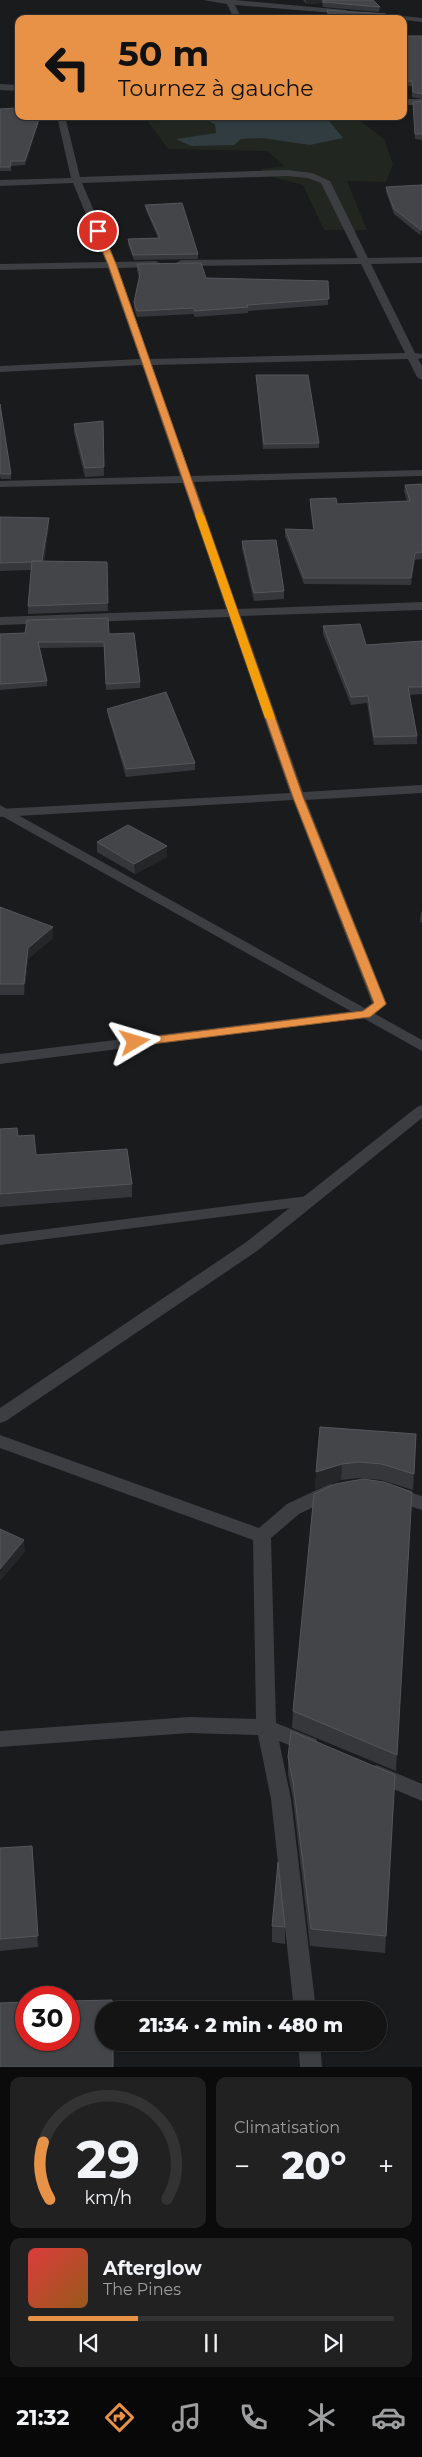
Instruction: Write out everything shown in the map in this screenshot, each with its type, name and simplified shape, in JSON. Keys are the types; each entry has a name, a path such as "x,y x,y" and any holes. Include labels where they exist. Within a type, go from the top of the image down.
{"street":[{"path":"208,0 354,13"},
{"path":"229,1 236,15"},
{"path":"364,14 374,15"},
{"path":"407,18 422,20"},
{"path":"0,87 15,88"},
{"path":"407,102 422,102"},
{"path":"0,1059 366,1014 380,1004 298,797 112,264 77,182 62,120"},
{"path":"0,182 77,182 287,173 309,175 324,181 363,261 417,356 422,377"},
{"path":"0,267 422,260"},
{"path":"0,369 146,362 417,356"},
{"path":"0,484 422,473"},
{"path":"0,621 233,611 422,606"},
{"path":"2,811 298,797 422,789"},
{"path":"2,811 422,1046"},
{"path":"0,1417 251,1247 422,1110"},
{"path":"0,1240 308,1200"},
{"path":"0,1442 262,1536"},
{"path":"262,1536 293,1509 331,1491 347,1489"},
{"path":"380,1490 422,1503"},
{"path":"262,1536 266,1727 281,1799 304,2001"},
{"path":"0,1739 189,1725 266,1727 323,1750"},
{"path":"359,1766 422,1793"},
{"path":"309,2051 311,2067"}],"shaded area":[{"path":"147,120 359,120 384,139 393,164 386,182 347,181 367,230 324,230 303,185 261,174 262,169 285,166 267,151 168,149"},
{"path":"206,120 328,120 343,138 310,145 262,138 241,139 234,145 191,146 176,139 216,133 215,124"}],"building":[{"path":"323,0 373,0 380,7 323,2"},
{"path":"327,10 387,15 329,15"},
{"path":"407,36 422,36 422,94 413,92 412,81 407,81"},
{"path":"422,101 422,134 415,134 413,102"},
{"path":"15,108 15,120 39,120 25,161 11,161 10,167 0,167 0,109"},
{"path":"422,185 421,230 394,209 386,187"},
{"path":"182,203 198,254 133,255 128,239 160,238 145,205"},
{"path":"201,263 206,278 328,281 329,299 195,311 193,308 137,311 134,302 140,274 137,264"},
{"path":"256,375 308,375 319,443 264,444"},
{"path":"0,404 11,474 1,474 0,472"},
{"path":"103,421 104,467 85,468 74,424"},
{"path":"422,484 422,552 415,553 411,578 304,578 285,529 314,530 310,499 336,498 337,504 410,501 405,485"},
{"path":"0,517 49,518 42,561 0,563"},
{"path":"276,540 284,591 254,593 242,541"},
{"path":"32,561 107,562 108,603 28,606"},
{"path":"108,618 109,634 134,633 140,682 106,684 104,642 38,642 47,681 0,684 0,634 25,633 27,620"},
{"path":"360,624 366,645 422,641 422,687 408,687 417,736 374,737 368,696 351,697 323,626"},
{"path":"166,692 195,763 126,769 107,709"},
{"path":"128,825 167,846 134,864 97,842"},
{"path":"0,907 53,927 28,948 24,984 0,984"},
{"path":"17,1128 18,1136 34,1135 36,1155 127,1149 132,1184 0,1194 0,1129"},
{"path":"320,1427 416,1434 414,1474 382,1464 359,1462 342,1464 316,1472"},
{"path":"363,1479 384,1482 412,1492 397,1755 293,1711 314,1494 335,1484"},
{"path":"0,1529 24,1540 0,1569"},
{"path":"291,1731 395,1775 386,1936 311,1929 293,1782 288,1757"},
{"path":"32,1846 38,1936 0,1939 0,1848"},
{"path":"278,1862 285,1927 272,1926"},
{"path":"112,2000 95,2001 95,2051 113,2051 113,2067 0,2067 0,2003 15,2002 15,2051 80,2051 80,2001"}],"slow traffic":[{"path":"199,515 270,718"}],"route":[{"path":"98,231 112,264 298,797 380,1004 366,1014 135,1042"}]}
